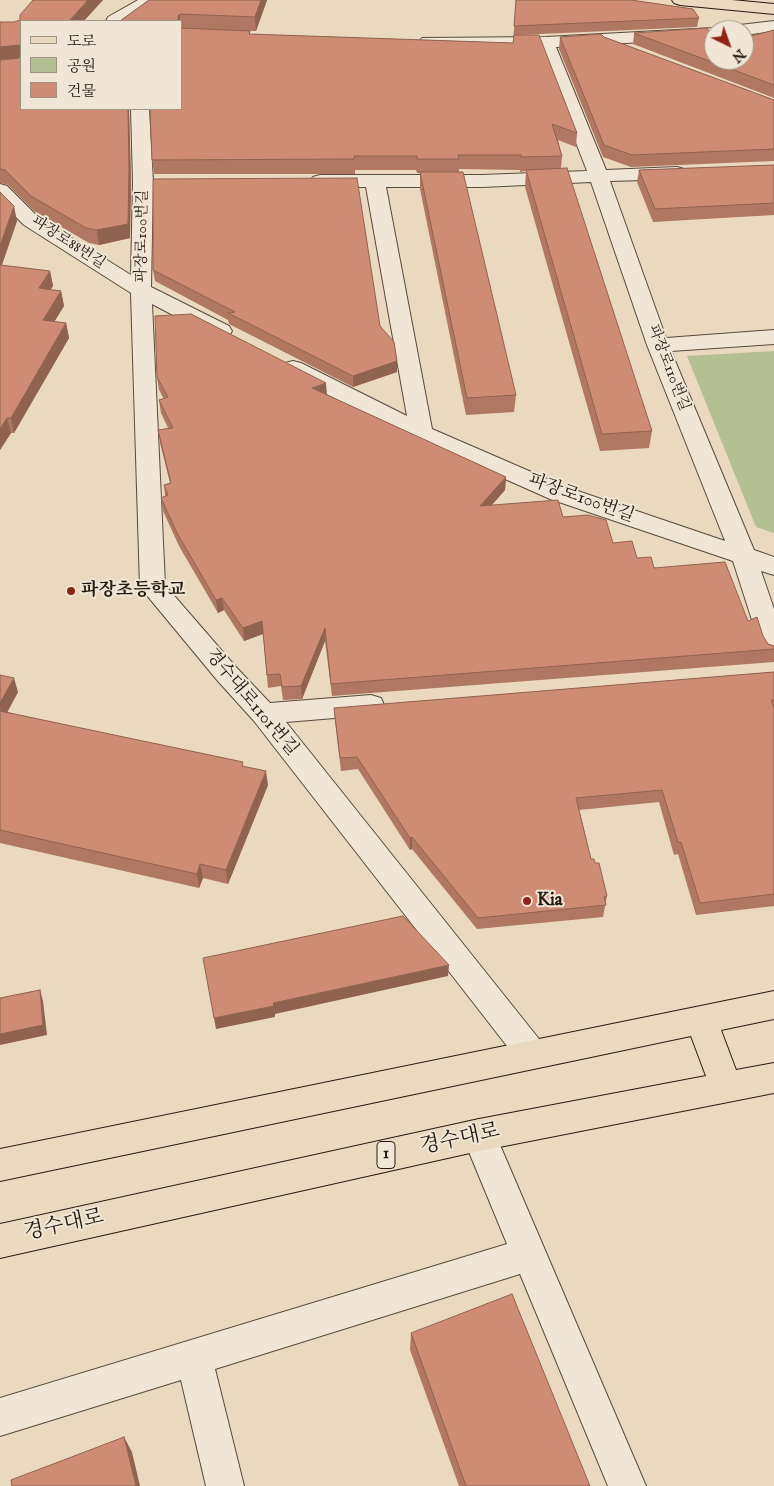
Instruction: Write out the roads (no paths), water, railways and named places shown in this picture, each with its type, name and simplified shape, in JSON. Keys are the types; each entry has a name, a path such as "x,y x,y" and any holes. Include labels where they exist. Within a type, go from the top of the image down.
{"main road":[{"path":"680,0 774,9"},
{"path":"0,1165 774,1005"},
{"path":"701,1020 726,1087"},
{"name":"경수대로","path":"0,1241 479,1135 774,1078"}],"street":[{"path":"116,20 150,0"},
{"path":"754,28 774,26"},
{"path":"407,42 546,42 704,34"},
{"path":"599,39 636,53"},
{"name":"파장로110번길","path":"546,42 599,177 658,346 744,556 774,648"},
{"name":"파장로100번길","path":"140,110 153,182 141,290 238,339"},
{"path":"298,181 482,181 696,172"},
{"path":"375,181 421,433"},
{"name":"파장로88번길","path":"0,190 31,221 141,290"},
{"path":"0,220 31,221"},
{"name":"경수대로1101번길","path":"141,290 153,587 226,673 264,714 532,1054"},
{"path":"658,346 774,337"},
{"name":"파장로100번길","path":"272,357 421,433 558,493 774,566"},
{"path":"264,714 391,704"},
{"path":"479,1135 627,1486"},
{"path":"0,1417 530,1254"},
{"path":"194,1357 224,1486"}],"place":[{"name":"파장초등학교","path":"71,591"},
{"name":"Kia","path":"527,901"}]}
